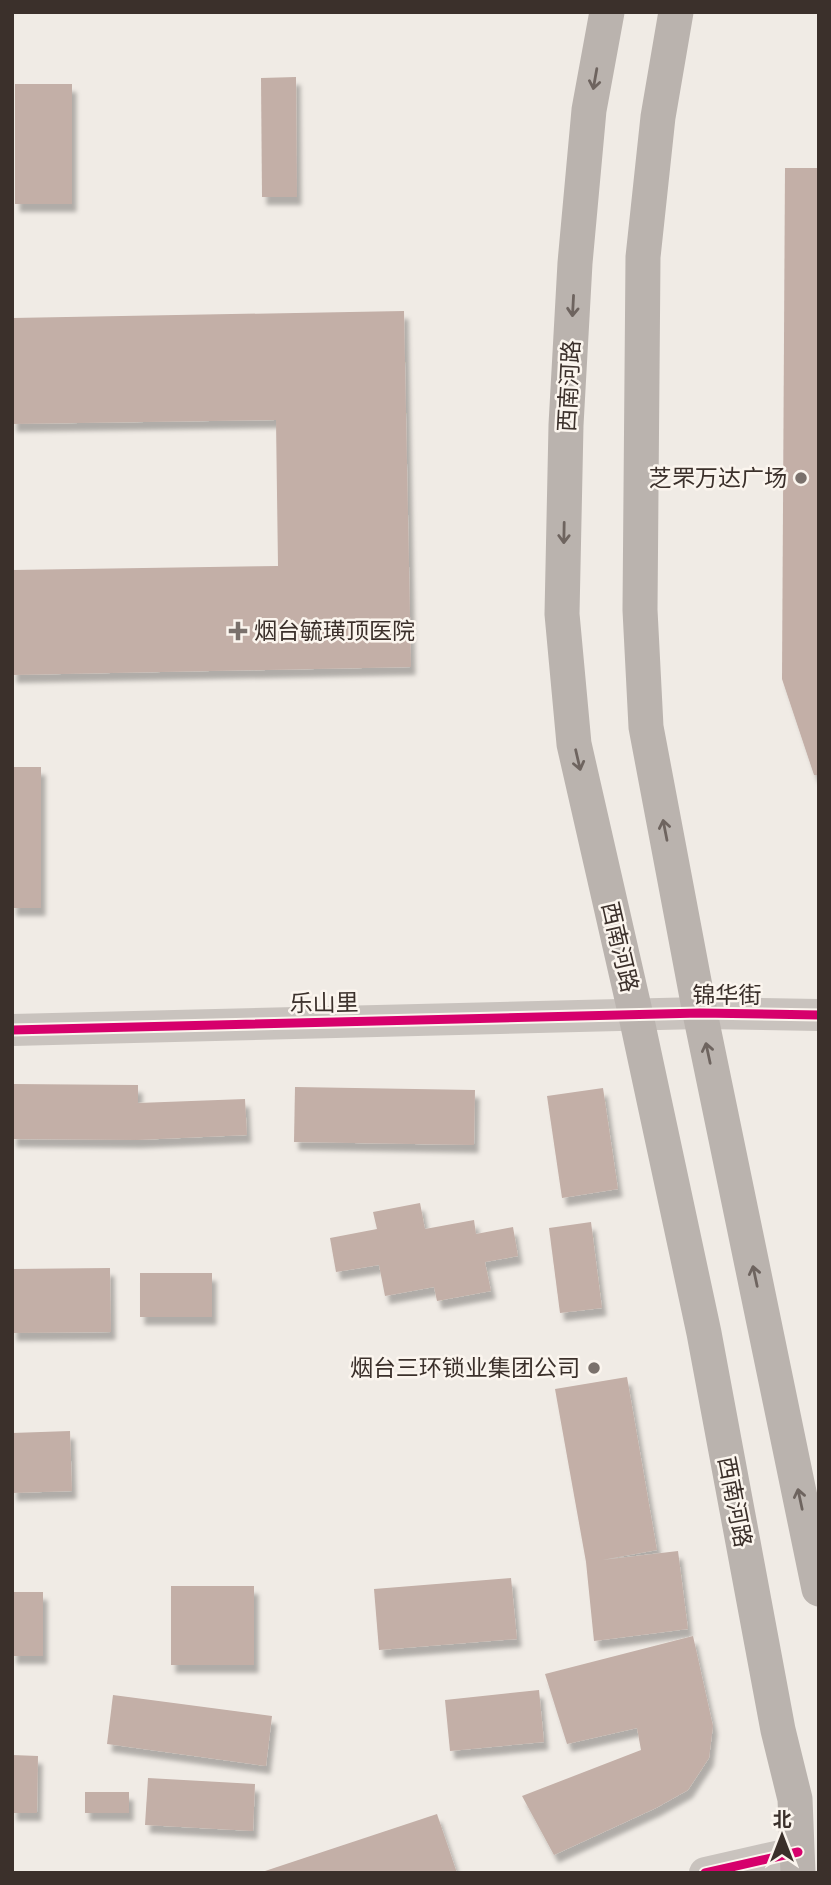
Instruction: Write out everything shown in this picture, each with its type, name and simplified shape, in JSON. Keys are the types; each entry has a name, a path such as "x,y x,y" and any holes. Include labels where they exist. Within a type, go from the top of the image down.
{"main road":[{"name":"西南河路","path":"607,12 589,110 575,263 566,425 562,614 574,744 704,1333 778,1730 795,1799 805,1857"},
{"path":"676,12 658,117 643,257 640,610 646,727 700,1013 819,1590"}],"street":[{"name":"锦华街","path":"636,1016 700,1013 819,1015"},
{"name":"乐山里","path":"12,1030 636,1016"},
{"path":"705,1873 805,1857"}],"building":[{"path":"296,77 297,197 262,197 261,78"},
{"path":"15,84 72,84 72,204 15,204"},
{"name":"芝罘万达广场","path":"785,168 819,168 819,775 814,775 782,679"},
{"path":"404,311 411,667 12,675 12,570 278,566 276,420 12,424 12,318"},
{"path":"12,767 41,767 41,908 12,908"},
{"path":"12,1084 138,1085 138,1103 245,1099 247,1135 137,1140 12,1139"},
{"path":"295,1087 475,1090 474,1145 294,1142"},
{"path":"603,1088 618,1189 562,1198 547,1096"},
{"path":"420,1203 425,1229 474,1220 476,1234 513,1227 518,1256 485,1262 491,1291 437,1301 434,1287 385,1296 379,1265 336,1272 330,1238 377,1229 373,1212"},
{"path":"591,1222 602,1308 560,1313 549,1228"},
{"path":"110,1268 111,1332 12,1333 12,1269"},
{"path":"140,1273 212,1273 212,1317 140,1317"},
{"path":"627,1377 657,1550 602,1560 678,1551 688,1629 594,1641 586,1562 555,1389"},
{"path":"70,1431 72,1491 12,1493 12,1433"},
{"path":"511,1578 517,1639 379,1650 374,1589"},
{"path":"171,1586 254,1586 254,1665 171,1665"},
{"path":"12,1592 43,1592 43,1656 12,1656"},
{"path":"693,1636 713,1726 709,1758 688,1790 656,1808 554,1855 522,1796 641,1750 637,1728 567,1744 545,1674"},
{"path":"539,1690 544,1742 450,1751 445,1700"},
{"path":"113,1695 272,1716 266,1766 107,1744"},
{"path":"12,1755 38,1756 37,1813 12,1813"},
{"path":"148,1778 255,1784 253,1831 145,1825"},
{"path":"85,1792 129,1792 129,1813 85,1813"},
{"path":"437,1814 457,1873 262,1873 262,1872"}],"cycle path":[{"path":"12,1030 700,1013 819,1015"},
{"path":"705,1873 798,1852"}],"place":[{"name":"芝罘万达广场","path":"801,478"},
{"name":"烟台毓璜顶医院","path":"238,631"},
{"name":"烟台三环锁业集团公司","path":"594,1368"}]}
